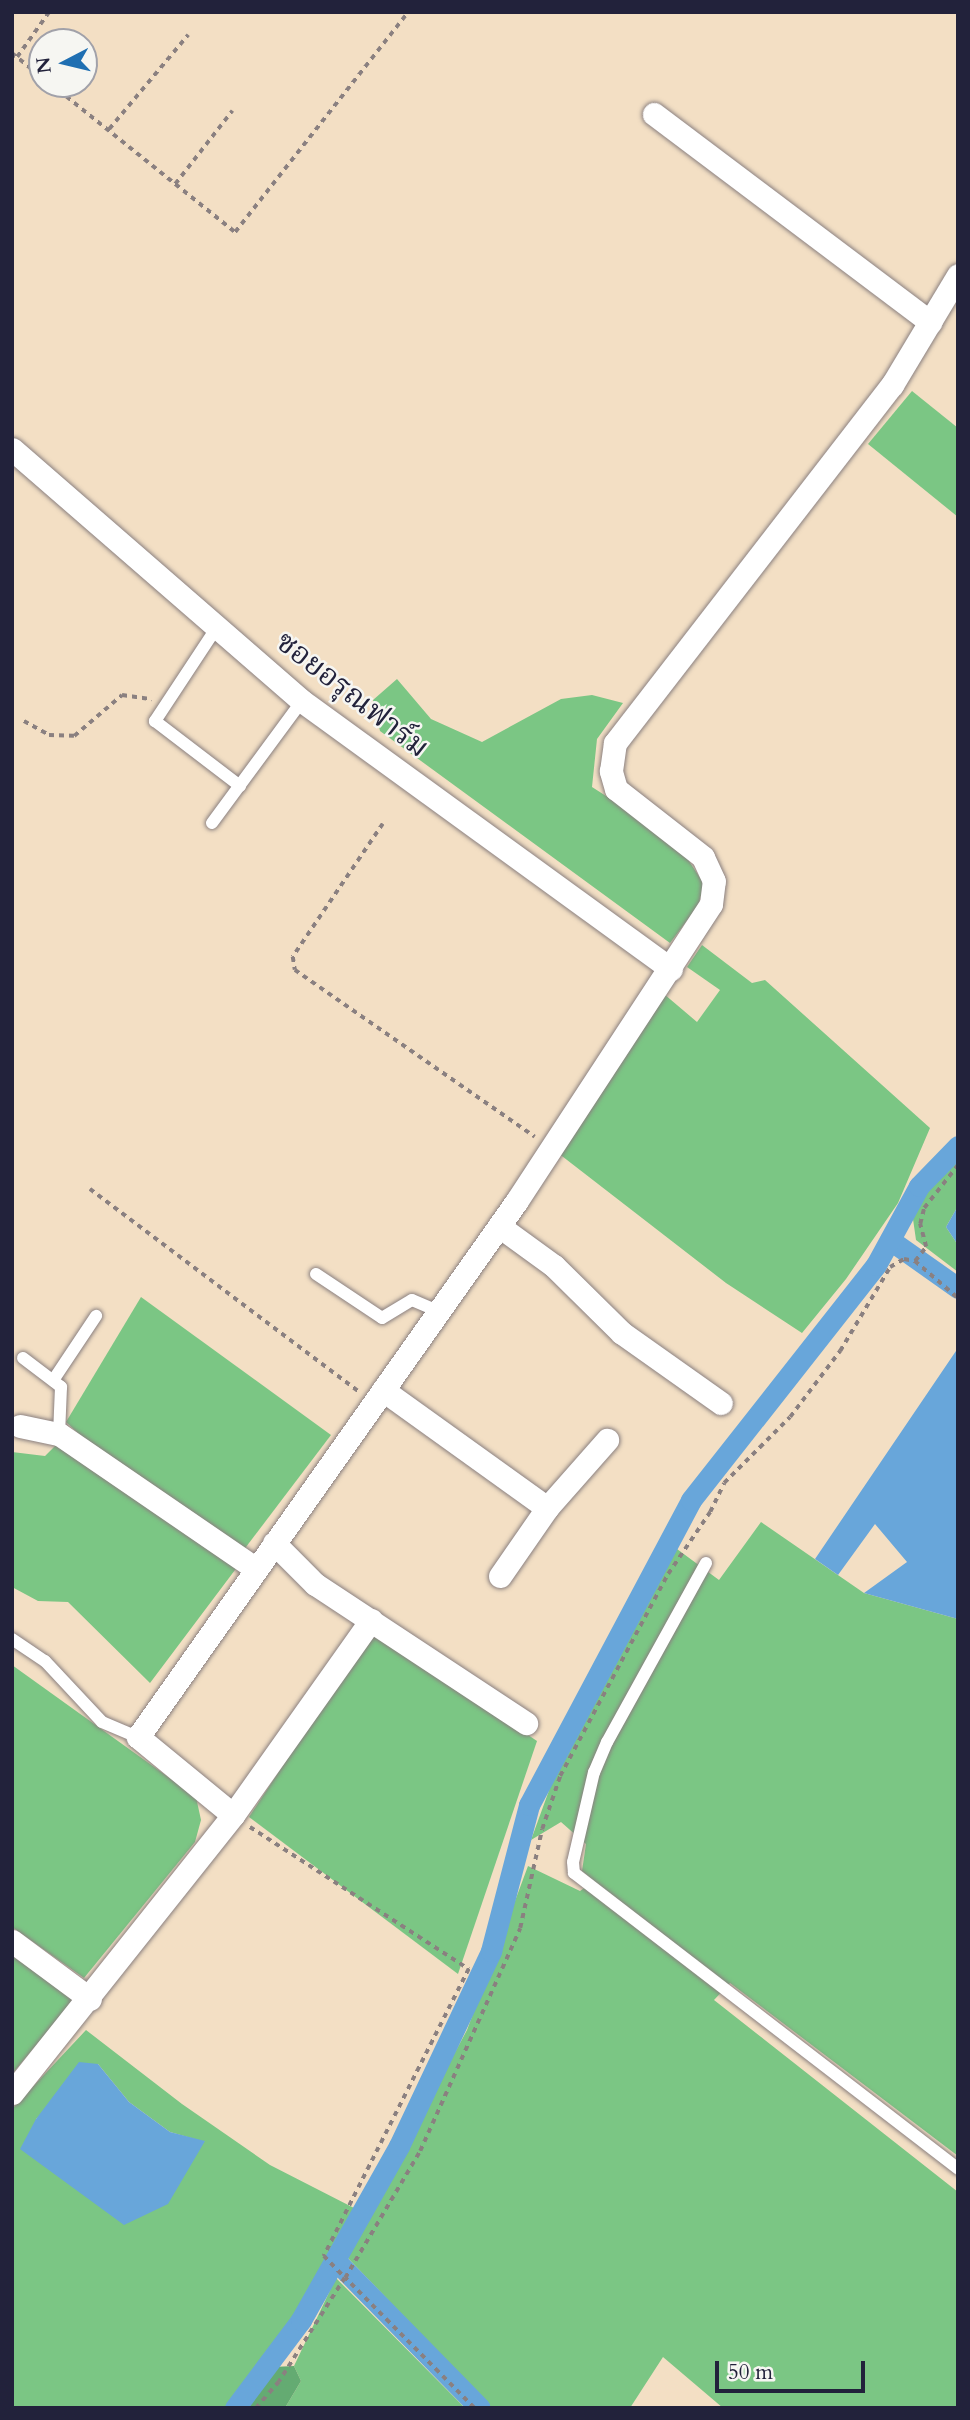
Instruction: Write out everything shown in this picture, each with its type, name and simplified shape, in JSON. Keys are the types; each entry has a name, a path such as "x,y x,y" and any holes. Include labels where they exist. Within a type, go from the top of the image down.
{"street":[{"path":"654,114 930,322"},
{"path":"233,1815 138,1737 499,1226 671,969 711,904 714,881 702,857 616,789 611,771 615,743 892,385 958,275"},
{"name":"ซอยอรุณฟาร์ม","path":"12,449 302,701 671,969"},
{"path":"499,1226 554,1266 622,1333 721,1403"},
{"path":"378,1396 547,1508"},
{"path":"20,1426 59,1434 256,1569"},
{"path":"500,1576 547,1508 607,1440"},
{"path":"274,1543 315,1584 526,1723"},
{"path":"12,2093 90,1999 233,1815 371,1620"},
{"path":"12,1941 90,1999"}],"lane":[{"path":"217,627 162,705 155,720 160,728 240,786"},
{"path":"212,823 302,701"},
{"path":"316,1274 382,1318 412,1300 438,1311"},
{"path":"54,1379 96,1316"},
{"path":"23,1358 54,1379 61,1387 59,1434"},
{"path":"706,1563 607,1742 594,1772 573,1862 575,1873 958,2169"},
{"path":"12,1639 45,1661 102,1722 138,1737"}],"path":[{"path":"28,66 14,55 49,12"},
{"path":"69,98 230,231 239,230 408,12"},
{"path":"109,130 188,35"},
{"path":"175,184 232,111"},
{"path":"24,720 63,737 88,727 122,695 146,696 162,705"},
{"path":"383,824 293,957 295,970 551,1149"},
{"path":"915,1261 924,1250 920,1224 924,1208 958,1165"},
{"path":"90,1189 378,1396"},
{"path":"233,1815 469,1969 324,2256 345,2278 279,2382 256,2408"}],"green space":[{"path":"912,391 958,428 958,517 868,444"},
{"path":"397,679 431,719 482,742 561,699 592,695 623,703 597,739 592,787 631,812 687,858 704,884 698,906 670,943 380,731 373,700"},
{"path":"702,945 752,983 765,980 930,1128 898,1203 846,1279 802,1333 726,1283 558,1153 664,994 697,1022 720,990 687,967"},
{"path":"958,1154 958,1206 946,1227 958,1245 958,1272 916,1240 913,1219 924,1193"},
{"path":"141,1297 331,1435 243,1551 93,1447 66,1422"},
{"path":"58,1443 238,1566 150,1683 68,1602 38,1601 12,1587 12,1452 45,1456"},
{"path":"761,1522 864,1593 958,1619 958,2156 730,1983 714,2000 958,2192 958,2408 723,2408 663,2357 630,2408 492,2408 346,2256 467,2030 528,1866 580,1891 594,1881 582,1871 586,1844 561,1822 531,1840 555,1774 677,1549 719,1580"},
{"path":"372,1630 537,1741 458,1974 249,1817"},
{"path":"12,1665 196,1797 201,1820 195,1842 84,1978 12,1927"},
{"path":"12,1956 75,1999 12,2074"},
{"path":"86,2030 182,2104 270,2165 356,2209 273,2367 243,2408 12,2408 12,2109","holes":["98,2064 129,2102 170,2132 205,2142 36,2119"]},
{"path":"336,2278 465,2408 285,2408 301,2381 294,2366"},
{"path":"294,2366 301,2381 285,2408 243,2408 273,2367"}],"water":[{"path":"958,1206 958,1245 946,1227"},
{"path":"958,1348 958,1619 864,1593 907,1562 875,1524 838,1575 815,1559"},
{"path":"79,2062 98,2064 129,2102 170,2132 205,2141 168,2204 124,2225 20,2149 36,2119"}],"waterway":[{"path":"235,2408 301,2320 399,2146 491,1951 529,1805 691,1500 876,1265 919,1186 958,1146"},
{"path":"890,1240 958,1288"},
{"path":"335,2260 480,2408"}]}
